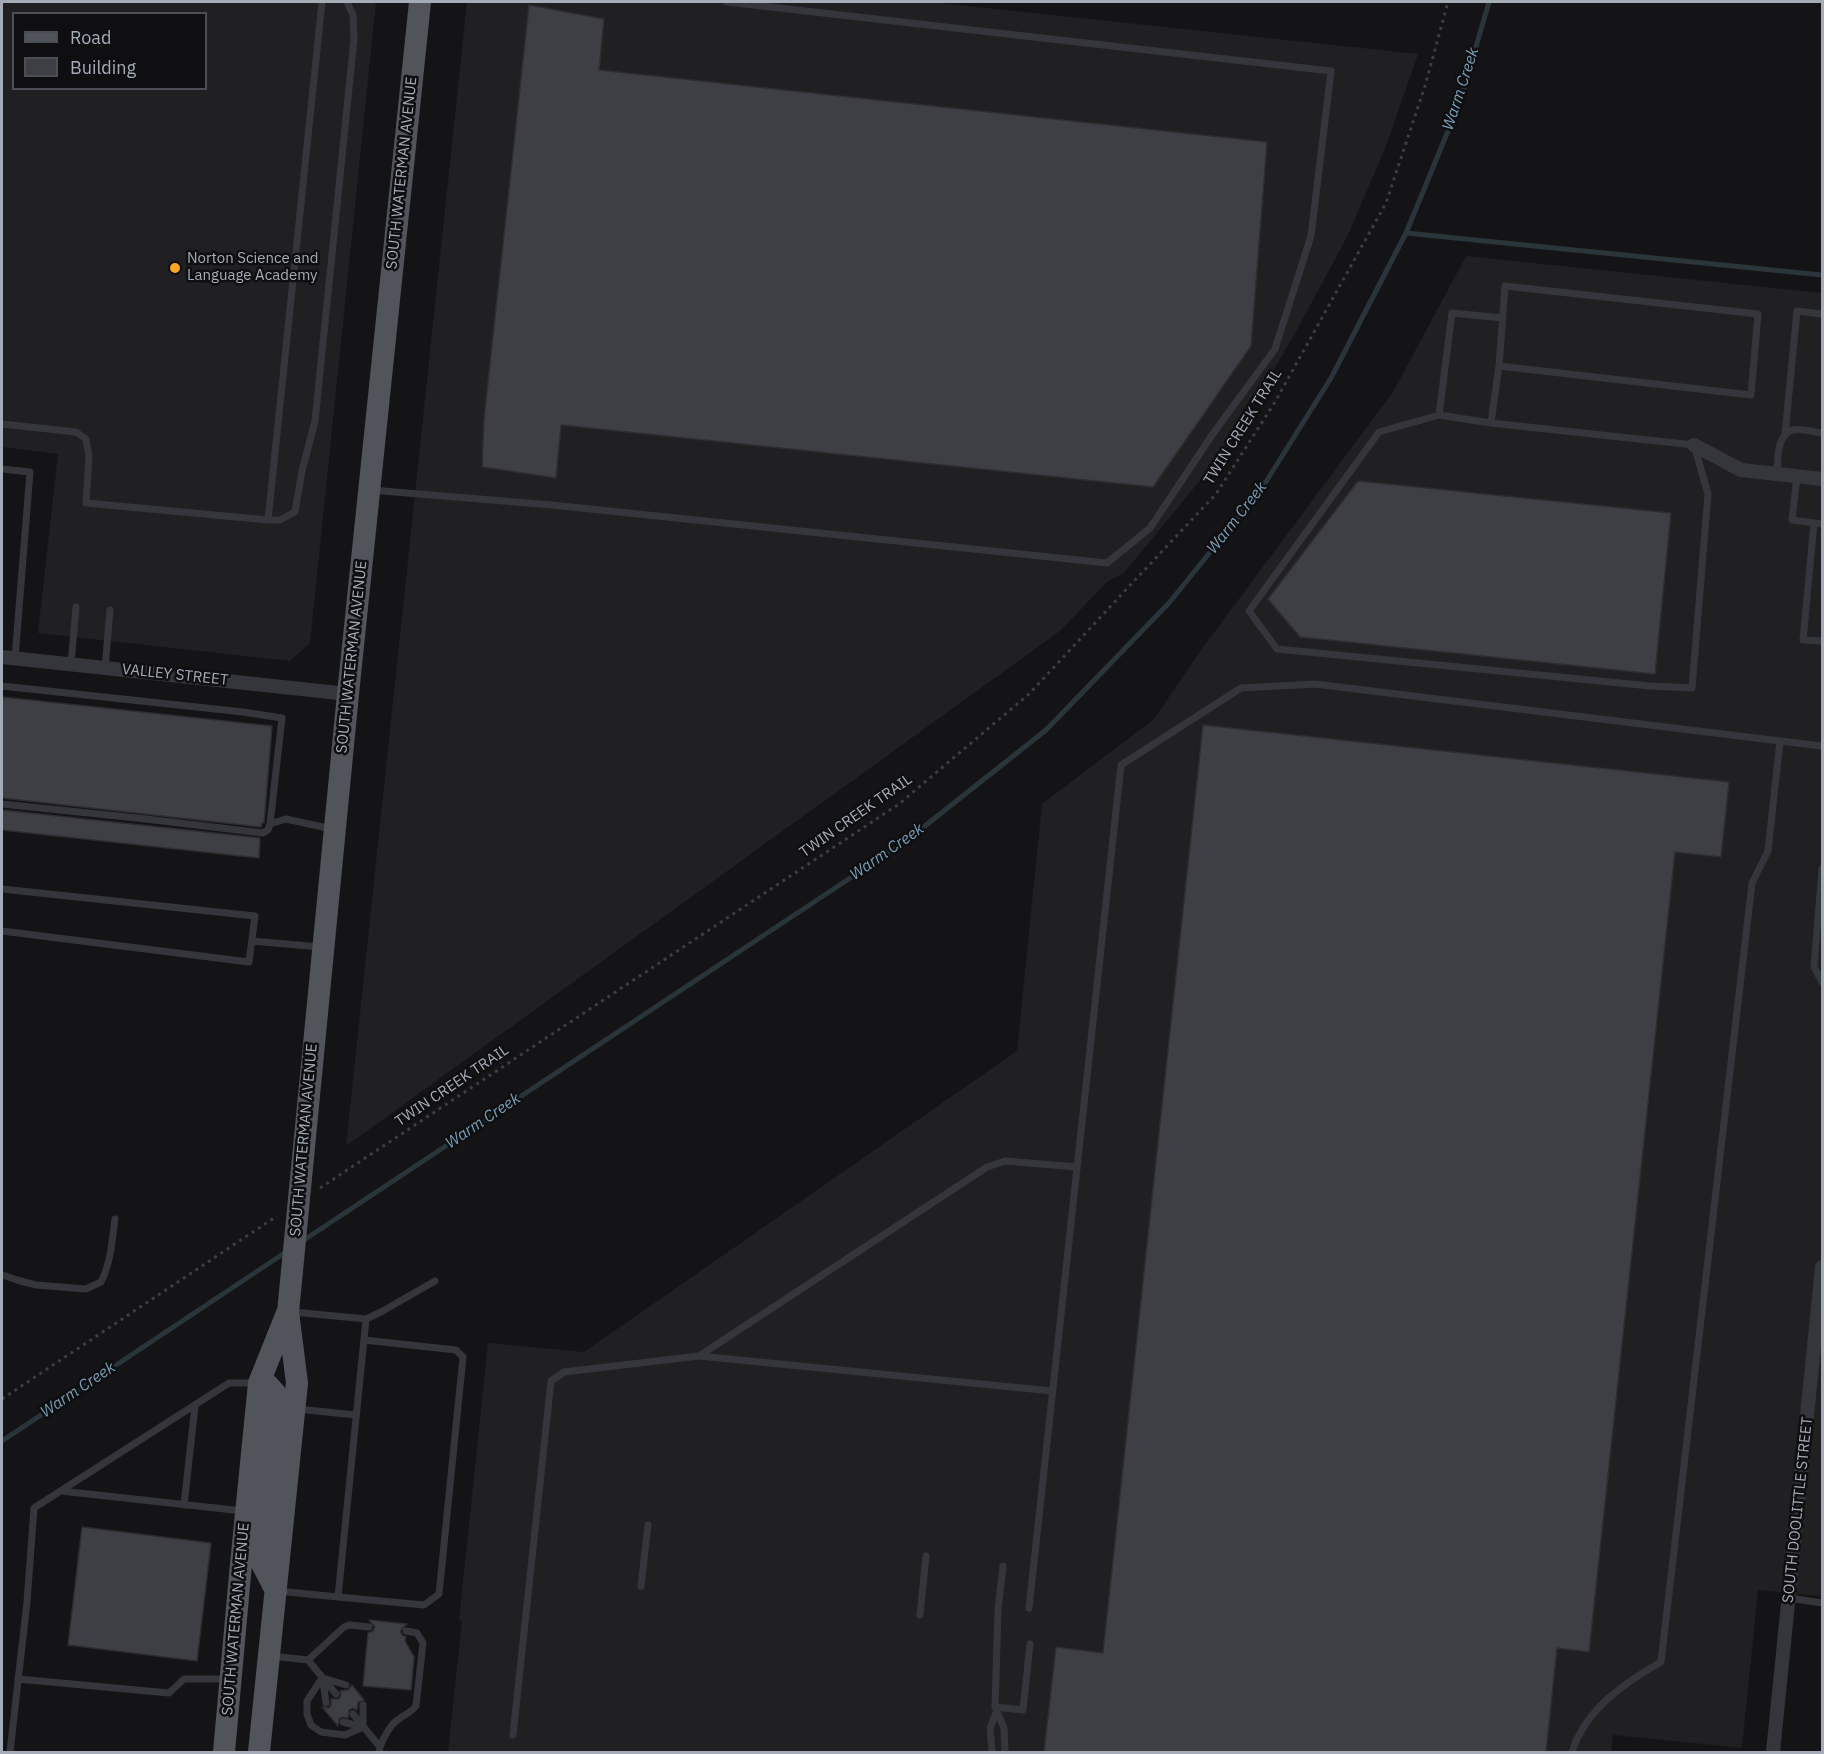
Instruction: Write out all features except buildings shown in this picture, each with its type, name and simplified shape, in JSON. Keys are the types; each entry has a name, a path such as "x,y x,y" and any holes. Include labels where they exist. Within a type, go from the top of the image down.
{"main road":[{"name":"SOUTH WATERMAN AVENUE","path":"260,1752 297,1383 288,1312 301,1169 420,2"},
{"name":"SOUTH WATERMAN AVENUE","path":"224,1752 259,1383 288,1312"},
{"path":"259,1383 268,1384 276,1394 259,1558 276,1591"}],"street":[{"path":"1694,445 1741,470 1822,479"},
{"name":"VALLEY STREET","path":"8,658 348,694"},
{"name":"SOUTH DOOLITTLE STREET","path":"1773,1752 1822,1267"}],"lane":[{"path":"268,520 322,2"},
{"path":"2,424 76,432 86,439 89,457 86,503 268,520 280,520 295,512 302,471 315,421 354,39 354,15 347,2"},
{"path":"369,489 552,505 1107,563 1150,528 1212,435 1275,350 1311,236 1331,71 727,2"},
{"path":"1491,423 1499,366 1505,286 1758,314 1751,395 1499,366"},
{"path":"1785,434 1797,311 1822,314"},
{"path":"1439,415 1452,313 1503,318"},
{"path":"1439,415 1491,423 1694,445 1708,494 1692,688 1650,686 1277,649 1249,611 1379,432 1439,415"},
{"path":"1777,474 1781,439 1785,434 1793,430 1822,433"},
{"path":"2,469 30,472 8,658"},
{"path":"1797,476 1792,520 1818,523 1803,639 1822,641"},
{"path":"71,664 76,607"},
{"path":"105,668 110,610"},
{"path":"1029,1608 1121,765 1241,688 1315,684 1822,746"},
{"path":"2,686 282,718 270,824 268,830 259,833 2,804"},
{"path":"1572,1752 1591,1716 1629,1680 1661,1662 1752,883 1768,851 1780,741"},
{"path":"270,824 286,819 334,829"},
{"path":"1822,869 1814,967 1822,982"},
{"path":"2,890 255,916 249,962 2,931"},
{"path":"252,941 323,947"},
{"path":"699,1356 987,1167 1005,1161 1077,1167"},
{"path":"3,1275 36,1285 86,1289 101,1282 107,1270 115,1219"},
{"path":"288,1312 366,1319 435,1281"},
{"path":"338,1597 366,1319"},
{"path":"276,1591 424,1605 439,1594 462,1357 456,1350 364,1340"},
{"path":"513,1735 551,1381 564,1372 699,1356 1052,1391"},
{"path":"10,1752 27,1602 34,1508 229,1383 259,1383"},
{"path":"184,1505 195,1406"},
{"path":"294,1409 356,1415"},
{"path":"61,1491 246,1512"},
{"path":"641,1586 648,1525"},
{"path":"921,1615 926,1556"},
{"path":"992,1752 990,1728 996,1710 998,1610 1003,1566"},
{"path":"1789,1598 1822,1603"},
{"path":"308,1660 344,1627 349,1625 369,1627"},
{"path":"353,1714 379,1750 393,1724 411,1713 416,1706 423,1643 417,1633 406,1631"},
{"path":"996,1710 1023,1710 1030,1644"},
{"path":"269,1655 308,1660 336,1694"},
{"path":"322,1678 346,1685"},
{"path":"322,1678 327,1703"},
{"path":"322,1678 307,1701 307,1714 312,1725 321,1732 345,1735 363,1727"},
{"path":"18,1679 169,1693 184,1679 231,1680"},
{"path":"363,1705 363,1727"},
{"path":"996,1710 1004,1728 1005,1752"},
{"path":"343,1722 363,1727"}],"path":[{"name":"TWIN CREEK TRAIL","path":"320,1188 898,804 1029,694 1216,494 1275,402 1386,203 1425,86 1448,2"},
{"path":"2,1399 281,1214"}],"shaded area":[{"name":"Norton Science and Language Academy","path":"2,2 376,2 310,643 290,661 38,633 58,454 2,447"},
{"path":"467,2 940,2 1418,54 1386,146 1347,237 1293,337 1226,449 1124,573 1108,581 1060,631 346,1146"},
{"path":"1466,256 1822,293 1822,1596 1758,1590 1742,1748 1613,1735 1611,1752 448,1752 462,1621 459,1620 488,1343 584,1352 1017,1051 1042,804 1154,719 1201,650 1393,392"}],"waterway":[{"name":"Warm Creek","path":"301,1242 906,841 1046,730 1169,603 1262,488 1331,378 1406,233 1460,102 1489,2"},
{"path":"1406,233 1822,275"},
{"name":"Warm Creek","path":"2,1441 286,1252"}],"place":[{"name":"Norton Science and Language Academy","path":"175,268"}]}
